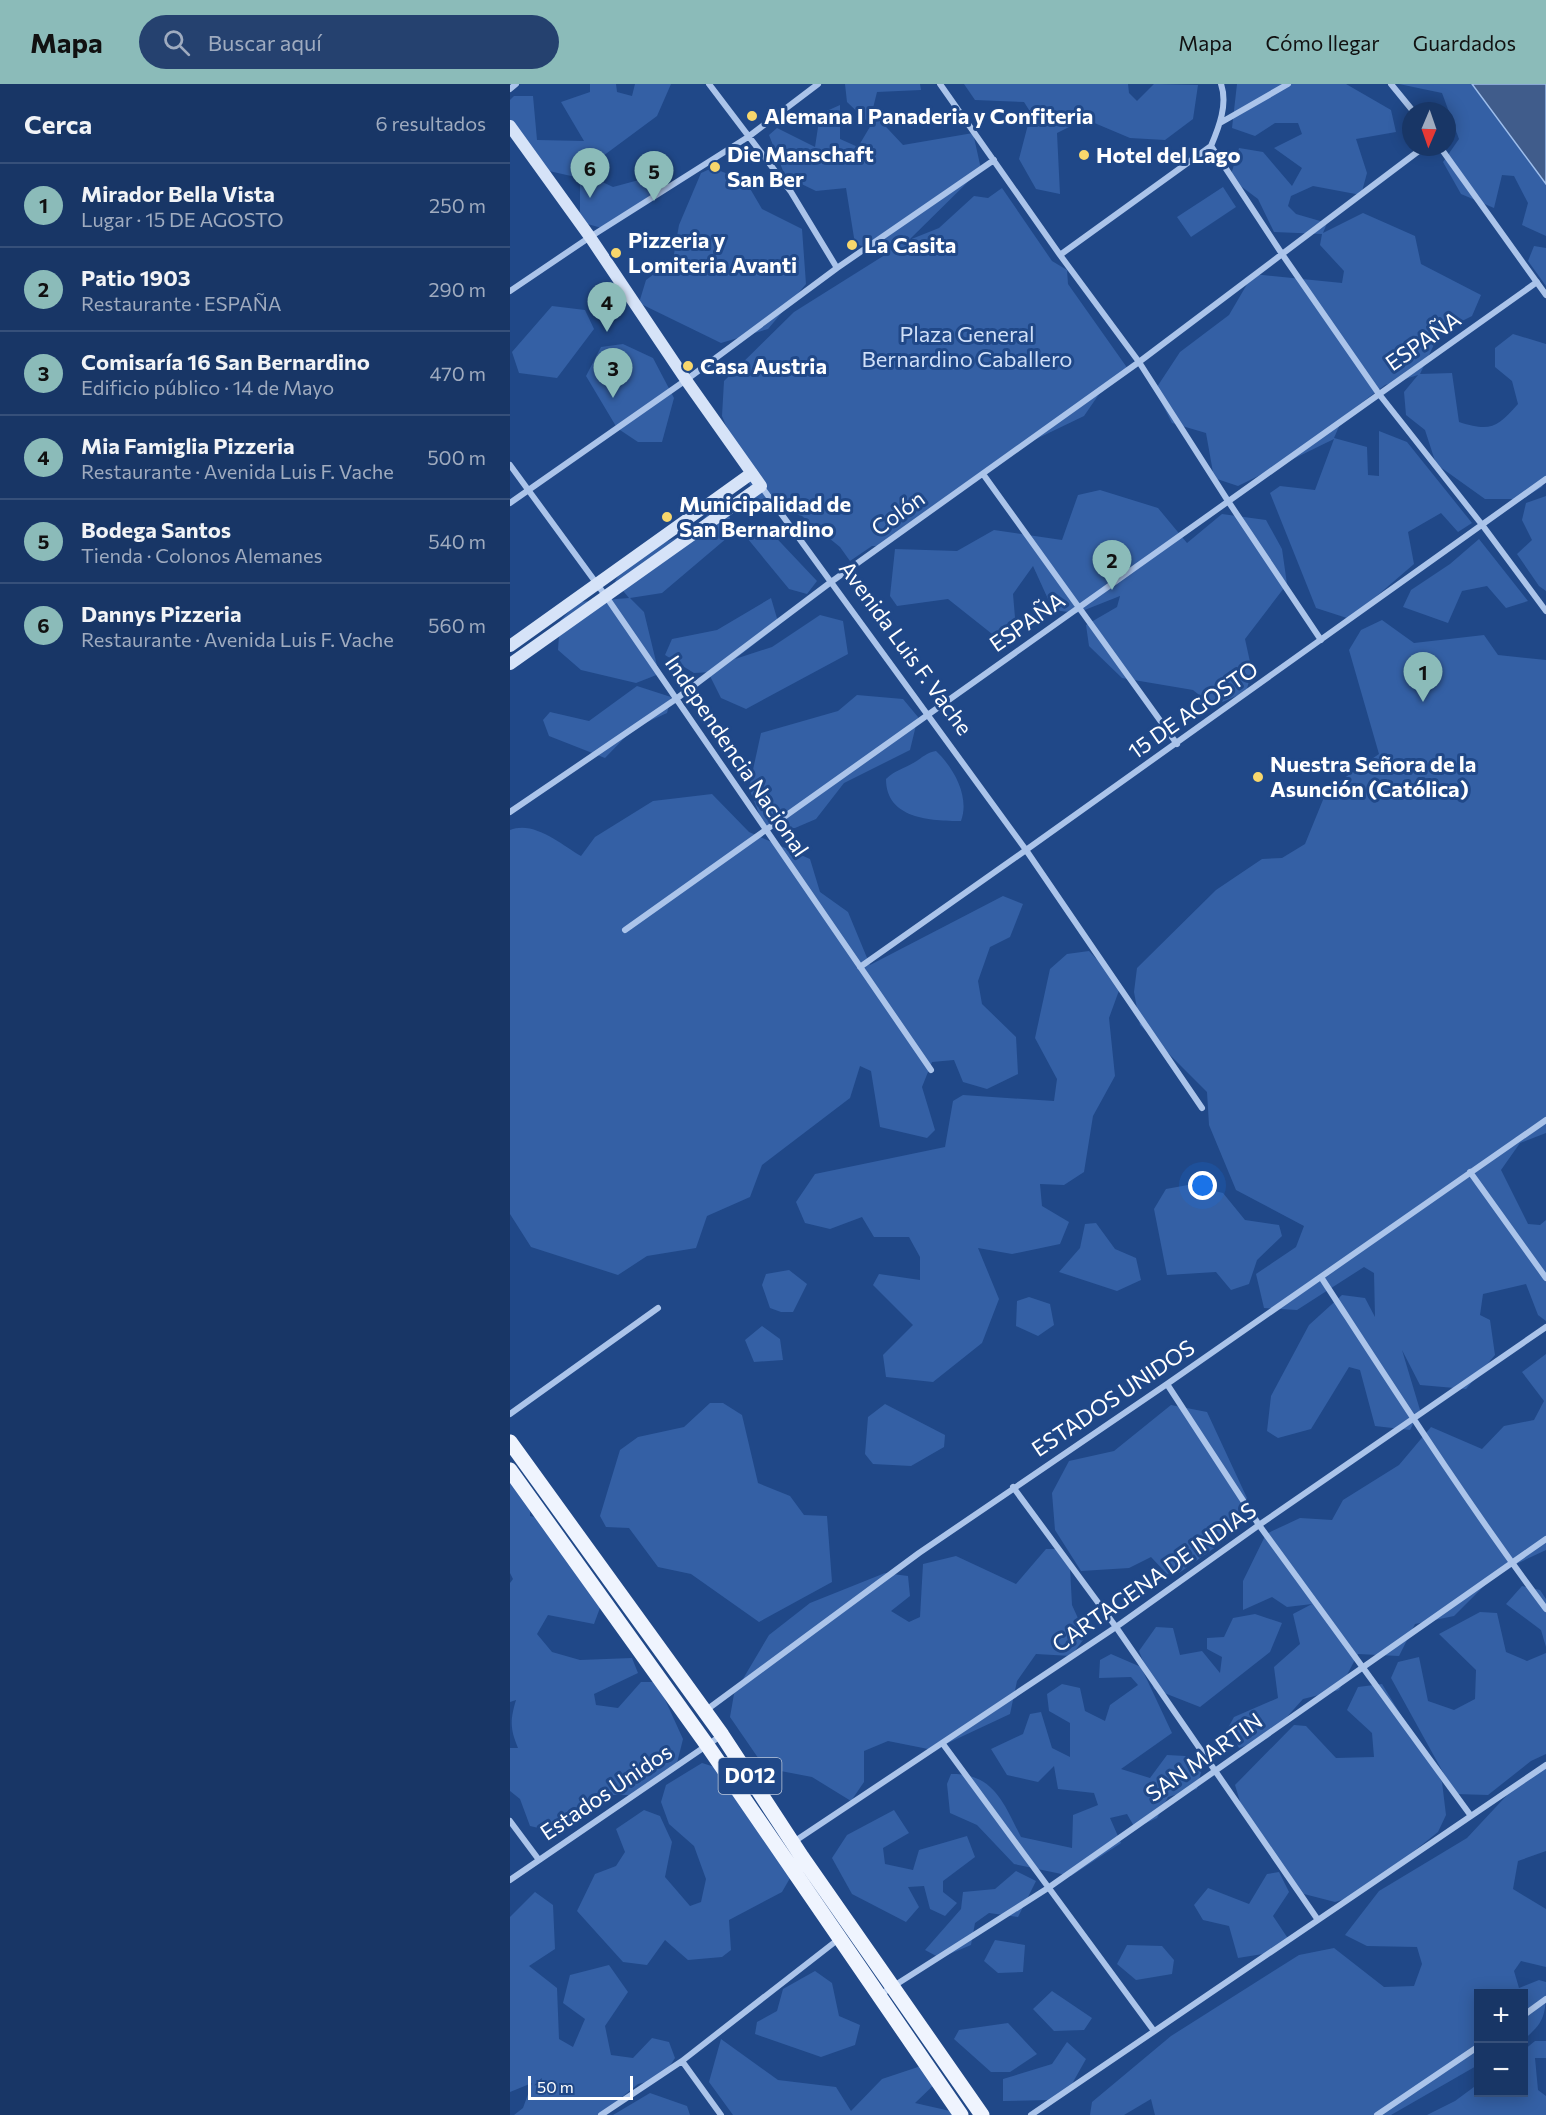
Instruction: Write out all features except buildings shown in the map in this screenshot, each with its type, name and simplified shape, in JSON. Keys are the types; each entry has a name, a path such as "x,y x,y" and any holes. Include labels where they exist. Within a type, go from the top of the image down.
{"main road":[{"name":"D012","path":"510,1442 722,1735 793,1842 847,1933 878,1996 961,2115"},
{"name":"D012","path":"510,1470 707,1745 779,1851 893,1985 982,2115"}],"street":[{"path":"510,89 516,84"},
{"path":"709,84 791,192 837,268"},
{"path":"510,291 748,136 818,84"},
{"path":"940,84 1060,255 1139,362 1228,501 1322,640"},
{"path":"1060,255 1211,146 1220,123 1224,92 1221,84"},
{"path":"1220,123 1288,84"},
{"path":"1391,84 1406,102"},
{"name":"Avenida Luis F. Vache","path":"510,126 590,237 686,380 761,486 1026,850 1202,1108"},
{"path":"1211,146 1379,394 1483,526 1546,611"},
{"name":"Colón","path":"510,812 676,699 831,582 1139,362 1412,156"},
{"path":"1446,156 1546,295"},
{"path":"510,503 686,380 837,268 994,160"},
{"name":"ESPAÑA","path":"625,930 1537,282"},
{"name":"Independencia Nacional","path":"510,465 605,595 931,1070"},
{"path":"510,646 752,472"},
{"path":"983,474 1177,744"},
{"name":"15 DE AGOSTO","path":"860,967 1177,744 1546,479"},
{"path":"510,664 761,486"},
{"name":"ESTADOS UNIDOS","path":"705,1711 919,1553 1167,1384 1546,1120"},
{"path":"1470,1172 1546,1278"},
{"path":"1321,1277 1511,1563 1546,1609"},
{"path":"510,1414 658,1308"},
{"name":"CARTAGENA DE INDIAS","path":"779,1851 1116,1627 1259,1525 1546,1327"},
{"path":"1167,1384 1259,1525 1471,1816"},
{"path":"1013,1487 1116,1627 1318,1920"},
{"name":"SAN MARTIN","path":"878,1996 1048,1888 1546,1539"},
{"name":"Estados Unidos","path":"510,1880 722,1735"},
{"path":"943,1744 1154,2031"},
{"path":"1031,2115 1546,1765"},
{"path":"510,1821 539,1860"},
{"path":"601,2115 682,2061 847,1933"},
{"path":"1528,2012 1546,1999"},
{"path":"1377,2115 1474,2049"},
{"path":"682,2061 721,2115"}],"green space":[{"path":"590,84 616,84 617,92 632,96 635,84 671,84 657,116 603,156 594,178 613,187 661,174 667,184 602,228 580,222 580,178 540,169 510,132 510,100 514,96 533,96 537,140 584,141 561,102 590,92"},
{"name":"Plaza General Bernardino Caballero","path":"845,84 920,84 921,90 877,92 872,112 903,145 973,133 981,169 909,240 939,228 974,196 988,198 1002,188 1052,261 1067,270 1068,284 1128,369 1106,384 1084,416 1007,453 878,546 872,546 850,561 840,547 802,516 757,503 722,416 724,381 794,312 888,253 855,244 846,188 816,191 785,176 769,135 777,128 815,147 820,114 840,105 840,139 858,147 871,125 847,102"},
{"path":"964,84 1128,84 1129,93 1137,101 1154,84 1198,85 1193,119 1165,140 1130,138 1085,119 1057,133 1060,194 1036,189 1019,159 1031,113 1024,102 975,100"},
{"path":"1237,84 1346,84 1391,110 1396,132 1356,139 1367,173 1361,195 1313,186 1291,196 1288,206 1296,214 1327,223 1323,233 1363,213 1415,236 1421,264 1481,295 1472,316 1440,332 1420,374 1452,373 1459,422 1478,427 1492,426 1518,404 1512,381 1495,367 1495,348 1513,334 1546,344 1546,479 1542,487 1522,499 1485,499 1436,464 1425,430 1406,415 1404,392 1418,375 1385,385 1343,417 1334,438 1367,447 1368,475 1379,476 1379,431 1407,442 1472,523 1458,532 1441,513 1408,532 1414,564 1350,619 1316,608 1270,493 1280,486 1315,490 1334,439 1238,486 1214,478 1206,433 1172,423 1155,390 1180,352 1229,315 1253,274 1342,283 1344,271 1320,245 1322,234 1274,232 1258,199 1230,178 1239,148 1263,152 1292,186 1302,168 1274,148 1302,134 1298,123 1275,123 1255,136 1232,128"},
{"path":"1399,84 1472,84 1546,184 1546,236 1522,225 1528,203 1514,176 1502,175 1494,208 1461,194 1443,162 1447,156 1456,156 1456,143 1459,139 1456,131 1456,102 1445,102 1442,93"},
{"path":"712,168 745,180 762,209 802,229 806,284 768,329 721,343 639,303 646,280 673,260 679,225 701,173"},
{"path":"1223,187 1236,207 1191,237 1177,217"},
{"path":"1534,246 1546,248 1546,286 1528,261"},
{"path":"552,306 585,310 594,329 557,378 519,373 512,352"},
{"path":"623,344 653,358 674,398 662,442 638,442 617,428 586,376 601,347"},
{"path":"1100,490 1158,508 1187,543 1222,514 1266,520 1282,549 1287,584 1245,639 1252,671 1246,692 1213,706 1193,690 1122,678 1089,646 1086,625 1117,607 1120,596 1077,613 1053,610 1033,566 1013,594 1017,641 1006,645 948,599 897,606 890,596 895,549 957,551 994,530 1062,540 1078,495"},
{"path":"1546,496 1546,591 1539,586 1517,554 1532,540 1522,520 1526,503"},
{"path":"714,508 729,515 734,532 662,593 630,598 644,612 659,674 636,683 581,670 558,650 560,621 578,602 629,598 615,581 634,552 689,534"},
{"path":"765,526 817,581 807,594 789,589 743,533"},
{"path":"1479,539 1528,601 1506,608 1487,586 1462,591 1448,623 1403,607 1411,590 1450,564"},
{"path":"771,598 779,625 735,659 772,647 820,615 843,621 848,654 746,709 721,698 710,676 712,672 694,673 665,655 672,639 717,630"},
{"path":"1382,620 1414,643 1484,635 1498,655 1546,660 1546,1133 1520,1143 1501,1170 1528,1224 1540,1225 1546,1220 1546,1321 1538,1315 1526,1284 1483,1294 1480,1315 1490,1320 1495,1355 1466,1389 1420,1385 1402,1350 1420,1410 1410,1430 1375,1426 1360,1370 1349,1367 1311,1429 1278,1438 1267,1431 1271,1396 1309,1325 1342,1295 1365,1298 1375,1317 1374,1273 1364,1267 1297,1310 1264,1308 1256,1274 1296,1247 1304,1226 1236,1190 1209,1125 1207,1092 1140,1025 1134,992 1137,968 1216,890 1262,859 1282,858 1305,844 1327,790 1379,754 1349,650 1361,630"},
{"path":"637,686 671,697 667,713 634,728 605,758 549,736 543,720 550,712 589,721"},
{"path":"857,695 903,699 918,717 910,750 844,783 816,819 795,828 765,829 749,788 761,733 838,711"},
{"path":"936,751 949,766 959,783 963,802 961,821 937,820 912,815 902,810 888,792 886,779 889,776"},
{"path":"712,794 749,832 810,859 820,892 848,912 870,965 1003,896 1023,904 1010,937 990,947 978,981 982,1004 1016,1037 1018,1074 987,1089 963,1082 954,1060 932,1062 922,1087 935,1130 927,1138 880,1127 871,1071 860,1066 850,1098 762,1165 750,1197 707,1216 696,1248 647,1256 618,1275 531,1247 510,1214 510,830 529,828 538,831 581,856 595,837 653,801"},
{"path":"1089,951 1121,985 1109,1018 1115,1076 1093,1116 1084,1172 1064,1185 1040,1184 1042,1206 1069,1222 1060,1244 1012,1254 978,1248 999,1299 982,1343 933,1382 886,1377 883,1355 913,1325 873,1285 879,1274 920,1280 920,1257 909,1237 874,1237 862,1217 830,1229 805,1223 796,1202 815,1174 945,1147 953,1101 963,1095 1054,1101 1057,1079 1035,1038 1050,969 1067,954"},
{"path":"1188,1185 1223,1193 1245,1220 1279,1225 1282,1236 1257,1260 1249,1284 1231,1290 1216,1272 1167,1275 1154,1209 1166,1189"},
{"path":"1096,1223 1115,1249 1136,1258 1141,1280 1117,1291 1059,1272 1080,1248 1085,1224"},
{"path":"789,1270 807,1284 793,1312 781,1312 770,1308 762,1285 766,1274"},
{"path":"1029,1297 1050,1304 1054,1325 1038,1336 1016,1326 1017,1301"},
{"path":"762,1326 780,1339 783,1360 754,1362 745,1340"},
{"path":"1546,1354 1546,1550 1497,1573 1454,1616 1415,1624 1399,1656 1358,1654 1339,1690 1303,1699 1268,1738 1239,1748 1228,1728 1234,1717 1278,1698 1274,1667 1300,1644 1293,1614 1312,1604 1287,1607 1272,1597 1243,1610 1243,1581 1266,1534 1300,1518 1332,1520 1343,1500 1399,1465 1431,1427 1482,1449 1504,1426 1534,1420 1544,1401 1522,1372"},
{"path":"710,1403 723,1403 742,1415 758,1483 790,1496 804,1515 827,1516 832,1582 759,1622 691,1574 658,1567 629,1528 606,1527 600,1516 620,1450 638,1437 684,1427"},
{"path":"885,1404 945,1435 944,1447 911,1466 873,1464 865,1454 868,1417"},
{"path":"1171,1405 1207,1412 1247,1498 1227,1539 1179,1573 1167,1574 1151,1557 1129,1568 1081,1571 1055,1530 1052,1493 1069,1461 1114,1451"},
{"path":"510,1465 531,1492 530,1516 549,1520 604,1597 594,1624 548,1615 537,1634 552,1652 580,1660 632,1658 638,1673 594,1694 596,1705 618,1708 641,1682 657,1682 683,1739 677,1763 633,1795 602,1795 560,1833 530,1826 520,1799 510,1791 510,1748 518,1748 512,1724 516,1700 510,1702 510,1583 513,1579 510,1573"},
{"path":"1046,1549 1057,1549 1070,1568 1072,1605 1086,1636 1071,1656 1036,1654 1017,1681 1010,1714 933,1750 888,1741 864,1751 864,1782 851,1801 812,1777 765,1768 730,1717 734,1694 769,1635 810,1603 885,1573 908,1576 910,1596 891,1611 909,1622 920,1617 923,1564 956,1556 1016,1584"},
{"path":"1522,1586 1540,1590 1546,1599 1546,1647 1541,1630 1506,1604"},
{"path":"1480,1612 1497,1613 1506,1652 1527,1661 1546,1653 1546,1754 1531,1761 1488,1795 1455,1794 1391,1678 1398,1662 1419,1657 1428,1701 1454,1710 1475,1699 1476,1670 1439,1634"},
{"path":"1255,1614 1282,1623 1270,1652 1200,1707 1154,1689 1139,1651 1156,1627 1173,1628 1180,1655 1202,1651 1220,1673 1222,1657 1207,1649 1207,1638 1224,1637 1233,1618"},
{"path":"1111,1654 1141,1667 1172,1733 1121,1769 1150,1778 1167,1755 1185,1756 1201,1772 1197,1789 1168,1797 1157,1818 1135,1828 1127,1814 1110,1818 1121,1843 1071,1876 1014,1864 977,1825 950,1813 947,1784 951,1774 966,1775 988,1785 1003,1802 1021,1837 1072,1848 1073,1815 1098,1805 1094,1793 1058,1789 1054,1766 1038,1782 1007,1775 991,1749 1023,1734 1030,1714 1041,1712 1052,1748 1070,1757 1070,1723 1049,1711 1047,1694 1062,1684 1080,1688 1085,1711 1105,1721 1110,1705 1138,1685 1131,1677 1099,1678 1100,1660"},
{"path":"1382,1684 1442,1782 1446,1815 1438,1832 1359,1895 1335,1902 1304,1894 1244,1815 1235,1785 1294,1725 1306,1726 1336,1758 1374,1757 1372,1733 1347,1710 1358,1687"},
{"path":"702,1763 718,1768 797,1866 782,1892 729,1920 731,1950 722,1957 688,1960 665,1940 647,1965 623,1962 577,1911 595,1874 616,1866 625,1852 616,1829 644,1810 660,1816 672,1842 665,1877 690,1906 701,1902 706,1879 694,1846 669,1824 661,1802 666,1785"},
{"path":"1546,1766 1546,1851 1518,1861 1513,1889 1546,1909 1546,1967 1521,1961 1514,1971 1519,1988 1539,1980 1546,1982 1545,2009 1541,2021 1528,2036 1528,1989 1474,1989 1474,2067 1391,2115 1155,2115 1151,2099 1124,2115 1090,2115 1092,2102 1171,2036 1299,1955 1334,1948 1384,1987 1414,1986 1422,1964 1417,1947 1367,1946 1345,1935 1379,1891 1467,1838 1522,1779"},
{"path":"894,1810 909,1833 883,1848 885,1864 913,1870 919,1850 967,1836 975,1857 943,1881 943,1892 957,1903 945,1916 930,1909 924,1886 908,1887 919,1907 906,1922 852,1894 832,1858 847,1835"},
{"path":"1016,1871 1036,1881 1018,1917 989,1913 975,1923 971,1945 940,1958 925,1950 961,1909 963,1892 995,1889"},
{"path":"1279,1872 1289,1892 1273,1916 1289,1940 1275,1952 1238,1958 1229,1926 1203,1920 1194,1905 1208,1888 1249,1904 1267,1874"},
{"path":"535,1892 553,1905 555,1949 529,1966 557,1988 559,2039 573,2047 585,2019 563,2003 570,1975 609,1965 628,1992 605,2026 611,2055 633,2058 652,2038 669,2042 675,2058 662,2078 638,2084 600,2115 514,2115 523,2108 532,2083 510,2092 510,1917"},
{"path":"995,1940 1025,1945 1023,1972 998,1973 984,1961"},
{"path":"1127,1945 1162,1946 1174,1960 1172,1974 1136,1980 1117,1964"},
{"path":"815,1971 832,1983 839,2016 860,2025 855,2045 821,2057 755,2034 757,2022 777,2011 783,1989"},
{"path":"1052,1991 1092,2018 1084,2030 1054,2031 1033,2009"},
{"path":"1008,2023 1037,2054 1010,2072 991,2072 954,2039 959,2030"},
{"path":"721,2039 778,2080 836,2087 851,2111 882,2079 927,2064 939,2080 915,2103 959,2113 959,2115 733,2115 709,2082"},
{"path":"1535,2041 1546,2041 1546,2058 1535,2058 1538,2090 1546,2096 1546,2115 1427,2115 1455,2101 1474,2087 1474,2097 1528,2097 1528,2047"},
{"path":"1067,2042 1086,2059 1068,2091 1052,2100 1003,2101 1003,2079 1052,2064"},
{"path":"650,2093 687,2106 690,2115 613,2115"}],"shaded area":[{"path":"1472,84 1546,84 1546,184"}],"place":[{"name":"Alemana I Panaderia y Confiteria","path":"752,116"},
{"name":"Hotel del Lago","path":"1084,155"},
{"name":"Die Manschaft San Ber","path":"715,167"},
{"name":"Dannys Pizzeria","path":"590,198"},
{"name":"Bodega Santos","path":"654,201"},
{"name":"La Casita","path":"852,245"},
{"name":"Pizzeria y Lomiteria Avanti","path":"616,253"},
{"name":"Mia Famiglia Pizzeria","path":"607,332"},
{"name":"Casa Austria","path":"688,366"},
{"name":"Comisaría 16 San Bernardino","path":"613,398"},
{"name":"Municipalidad de San Bernardino","path":"667,517"},
{"name":"Patio 1903","path":"1112,590"},
{"name":"Mirador Bella Vista","path":"1423,702"},
{"name":"Nuestra Señora de la Asunción (Católica)","path":"1258,777"}]}
